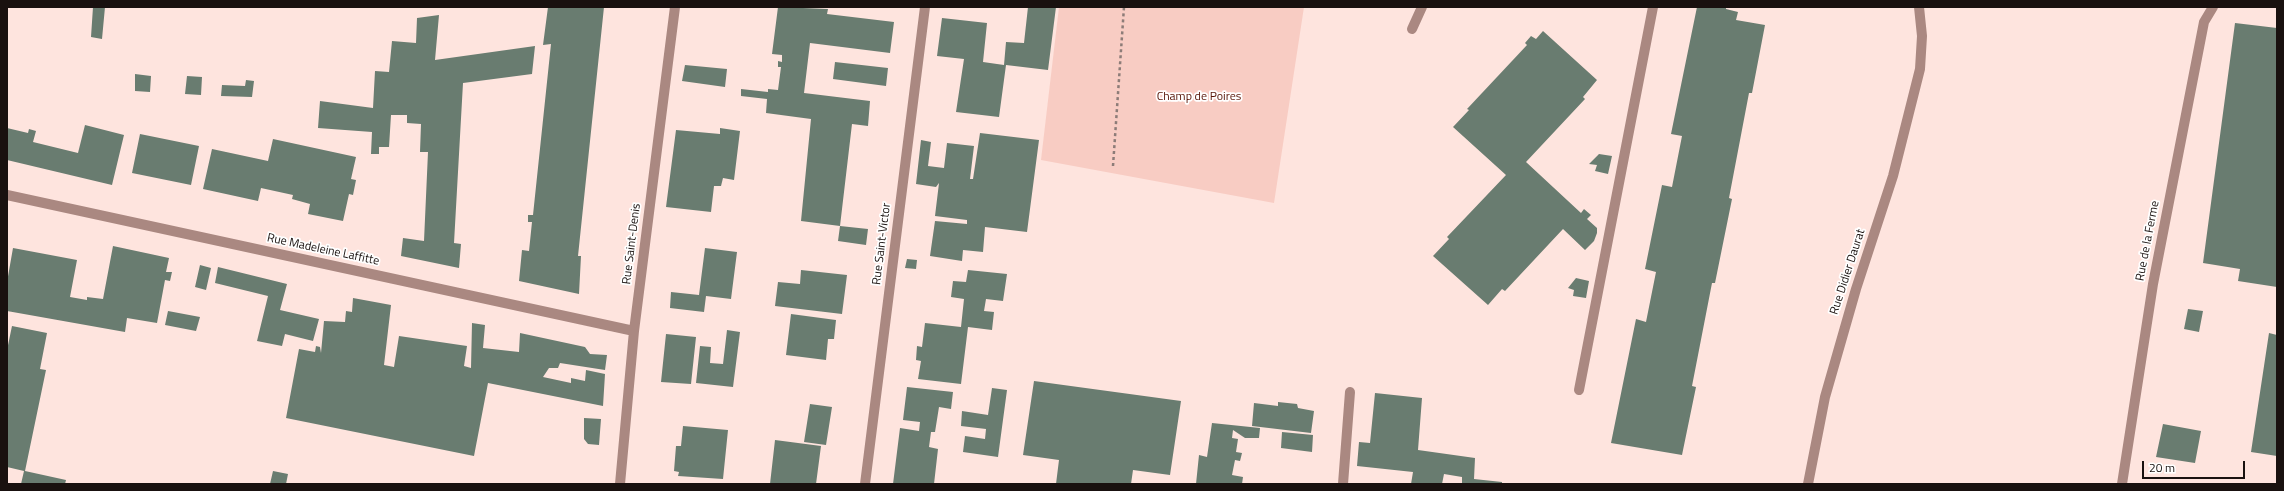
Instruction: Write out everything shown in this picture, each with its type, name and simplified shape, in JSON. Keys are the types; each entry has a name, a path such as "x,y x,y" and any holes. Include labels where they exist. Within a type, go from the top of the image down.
{"street":[{"name":"Rue Saint-Denis","path":"620,484 634,331 675,7"},
{"name":"Rue Saint-Victor","path":"865,484 925,7"},
{"path":"1412,29 1422,7"},
{"path":"1579,390 1653,7"},
{"name":"Rue Didier Daurat","path":"1808,484 1824,397 1856,289 1894,176 1920,69 1922,36 1919,7"},
{"name":"Rue de la Ferme","path":"2122,484 2155,276 2204,22 2213,7"},
{"name":"Rue Madeleine Laffitte","path":"7,196 634,331"},
{"path":"1343,484 1350,392"}],"path":[{"path":"1113,166 1124,7"}],"green space":[{"name":"Champ de Poires","path":"1059,7 1304,7 1274,203 1041,160"}],"building":[{"path":"93,7 105,7 102,39 91,37"},
{"path":"548,7 604,7 578,256 581,256 579,294 519,281 522,250 529,251 532,222 528,222 528,215 533,215 551,44 543,45"},
{"path":"778,7 828,9 827,14 894,22 890,53 810,43 804,93 870,101 868,126 852,124 840,226 801,221 811,119 766,113 767,99 741,96 741,89 768,92 768,89 778,90 781,67 778,67 778,61 782,62 782,55 772,54"},
{"path":"1028,7 1056,7 1048,70 1006,65 999,117 956,112 964,59 937,56 942,18 987,23 983,62 1004,65 1006,42 1024,43"},
{"path":"1697,7 1726,7 1726,9 1738,12 1736,20 1765,25 1752,93 1749,93 1729,198 1732,199 1715,283 1712,283 1692,386 1696,387 1682,455 1611,443 1636,319 1646,322 1656,272 1645,269 1662,185 1672,187 1682,136 1671,134"},
{"path":"439,15 435,60 535,46 532,74 463,83 454,243 461,244 459,268 401,256 403,238 424,241 428,152 420,152 421,124 407,123 407,115 391,115 389,147 379,147 379,154 371,154 372,132 318,128 320,101 373,108 375,71 389,72 392,41 416,43 417,18"},
{"path":"2235,23 2277,28 2277,287 2238,281 2240,269 2203,263"},
{"path":"1543,31 1597,80 1583,97 1585,99 1526,162 1581,213 1584,209 1591,215 1587,219 1597,228 1597,233 1594,241 1585,250 1563,229 1505,291 1502,289 1488,305 1433,256 1449,239 1447,237 1506,175 1453,127 1469,110 1467,109 1527,45 1525,43 1531,36 1536,39"},
{"path":"835,62 888,68 886,86 833,79"},
{"path":"685,65 727,69 725,87 682,81"},
{"path":"135,74 151,76 150,92 135,91"},
{"path":"187,76 202,77 201,95 185,94"},
{"path":"246,80 254,81 252,97 221,96 222,85 245,86"},
{"path":"85,125 124,135 112,185 7,160 7,128 28,133 29,129 36,131 33,142 78,153"},
{"path":"720,128 740,131 734,180 723,178 721,186 714,186 711,212 666,207 676,130 720,134"},
{"path":"980,133 1039,140 1027,232 985,227 983,252 963,250 962,261 930,256 935,221 967,224 967,220 935,216 939,183 936,187 916,184 921,140 931,142 928,166 944,168 947,143 974,146 970,179 973,179"},
{"path":"140,134 199,146 191,185 132,173"},
{"path":"273,139 356,157 351,179 356,180 353,195 349,194 343,221 308,214 310,204 292,199 293,195 261,188 258,201 203,189 212,149 268,161"},
{"path":"1599,154 1612,156 1608,174 1595,171 1597,165 1589,164"},
{"path":"840,226 868,229 866,245 838,241"},
{"path":"113,246 169,258 166,272 172,272 170,281 165,280 157,323 127,318 125,332 7,311 7,282 13,248 77,260 70,297 87,300 87,297 103,299"},
{"path":"705,248 737,252 731,299 706,296 704,312 670,308 671,292 699,295"},
{"path":"907,259 917,260 916,269 905,268"},
{"path":"200,265 211,268 206,290 195,287"},
{"path":"218,267 287,284 280,310 319,319 313,341 285,334 282,346 257,341 268,296 215,283"},
{"path":"801,270 847,275 842,314 775,306 778,282 800,284"},
{"path":"968,270 1007,274 1003,301 986,299 984,311 994,312 992,330 968,327 961,384 918,379 921,361 916,360 917,346 922,347 925,323 961,327 964,299 951,297 953,281 966,282"},
{"path":"1576,278 1589,281 1586,298 1573,296 1574,290 1568,288"},
{"path":"353,298 391,305 384,365 394,367 399,336 467,346 464,366 471,368 472,323 485,325 483,348 519,352 520,333 585,347 590,354 607,355 605,370 560,363 558,368 549,368 543,377 571,383 571,378 585,381 586,370 605,374 603,406 488,383 474,456 286,418 299,349 315,352 316,346 320,347 321,353 324,321 345,322 346,311 352,312"},
{"path":"2188,309 2203,311 2199,332 2184,329"},
{"path":"168,311 200,317 196,331 165,325"},
{"path":"791,314 836,320 834,339 828,339 826,360 786,355"},
{"path":"12,326 47,333 40,369 46,370 25,471 66,480 65,484 21,484 24,471 7,467 7,350"},
{"path":"727,330 740,332 733,387 696,383 700,346 711,347 710,363 723,364"},
{"path":"2269,333 2277,335 2277,456 2251,452"},
{"path":"666,334 696,337 691,384 661,382"},
{"path":"1034,381 1181,401 1170,475 1133,470 1131,484 1056,484 1059,460 1023,455"},
{"path":"907,387 953,392 951,409 939,407 935,432 931,432 929,447 938,449 934,484 893,484 900,428 919,431 920,422 903,420"},
{"path":"992,388 1007,390 998,457 963,452 965,436 985,439 986,429 961,426 962,411 988,415"},
{"path":"1375,393 1422,398 1418,450 1475,458 1474,479 1502,482 1502,484 1462,484 1462,477 1444,474 1442,484 1411,484 1413,472 1357,466 1359,442 1370,443"},
{"path":"1278,402 1297,404 1298,408 1314,411 1311,433 1252,426 1254,403 1278,406"},
{"path":"810,404 832,407 826,445 804,442"},
{"path":"584,418 601,419 599,445 588,444 584,439"},
{"path":"1212,423 1260,428 1259,438 1245,438 1233,430 1232,438 1238,439 1236,452 1242,453 1240,461 1235,460 1232,475 1243,477 1242,484 1196,484 1199,455 1207,457"},
{"path":"2163,424 2201,431 2195,463 2156,457"},
{"path":"683,426 728,430 723,479 678,476 679,472 674,471 676,446 681,446"},
{"path":"1282,432 1313,435 1312,452 1281,448"},
{"path":"775,440 821,446 816,484 770,484"},
{"path":"273,471 288,474 286,484 270,484"}]}
